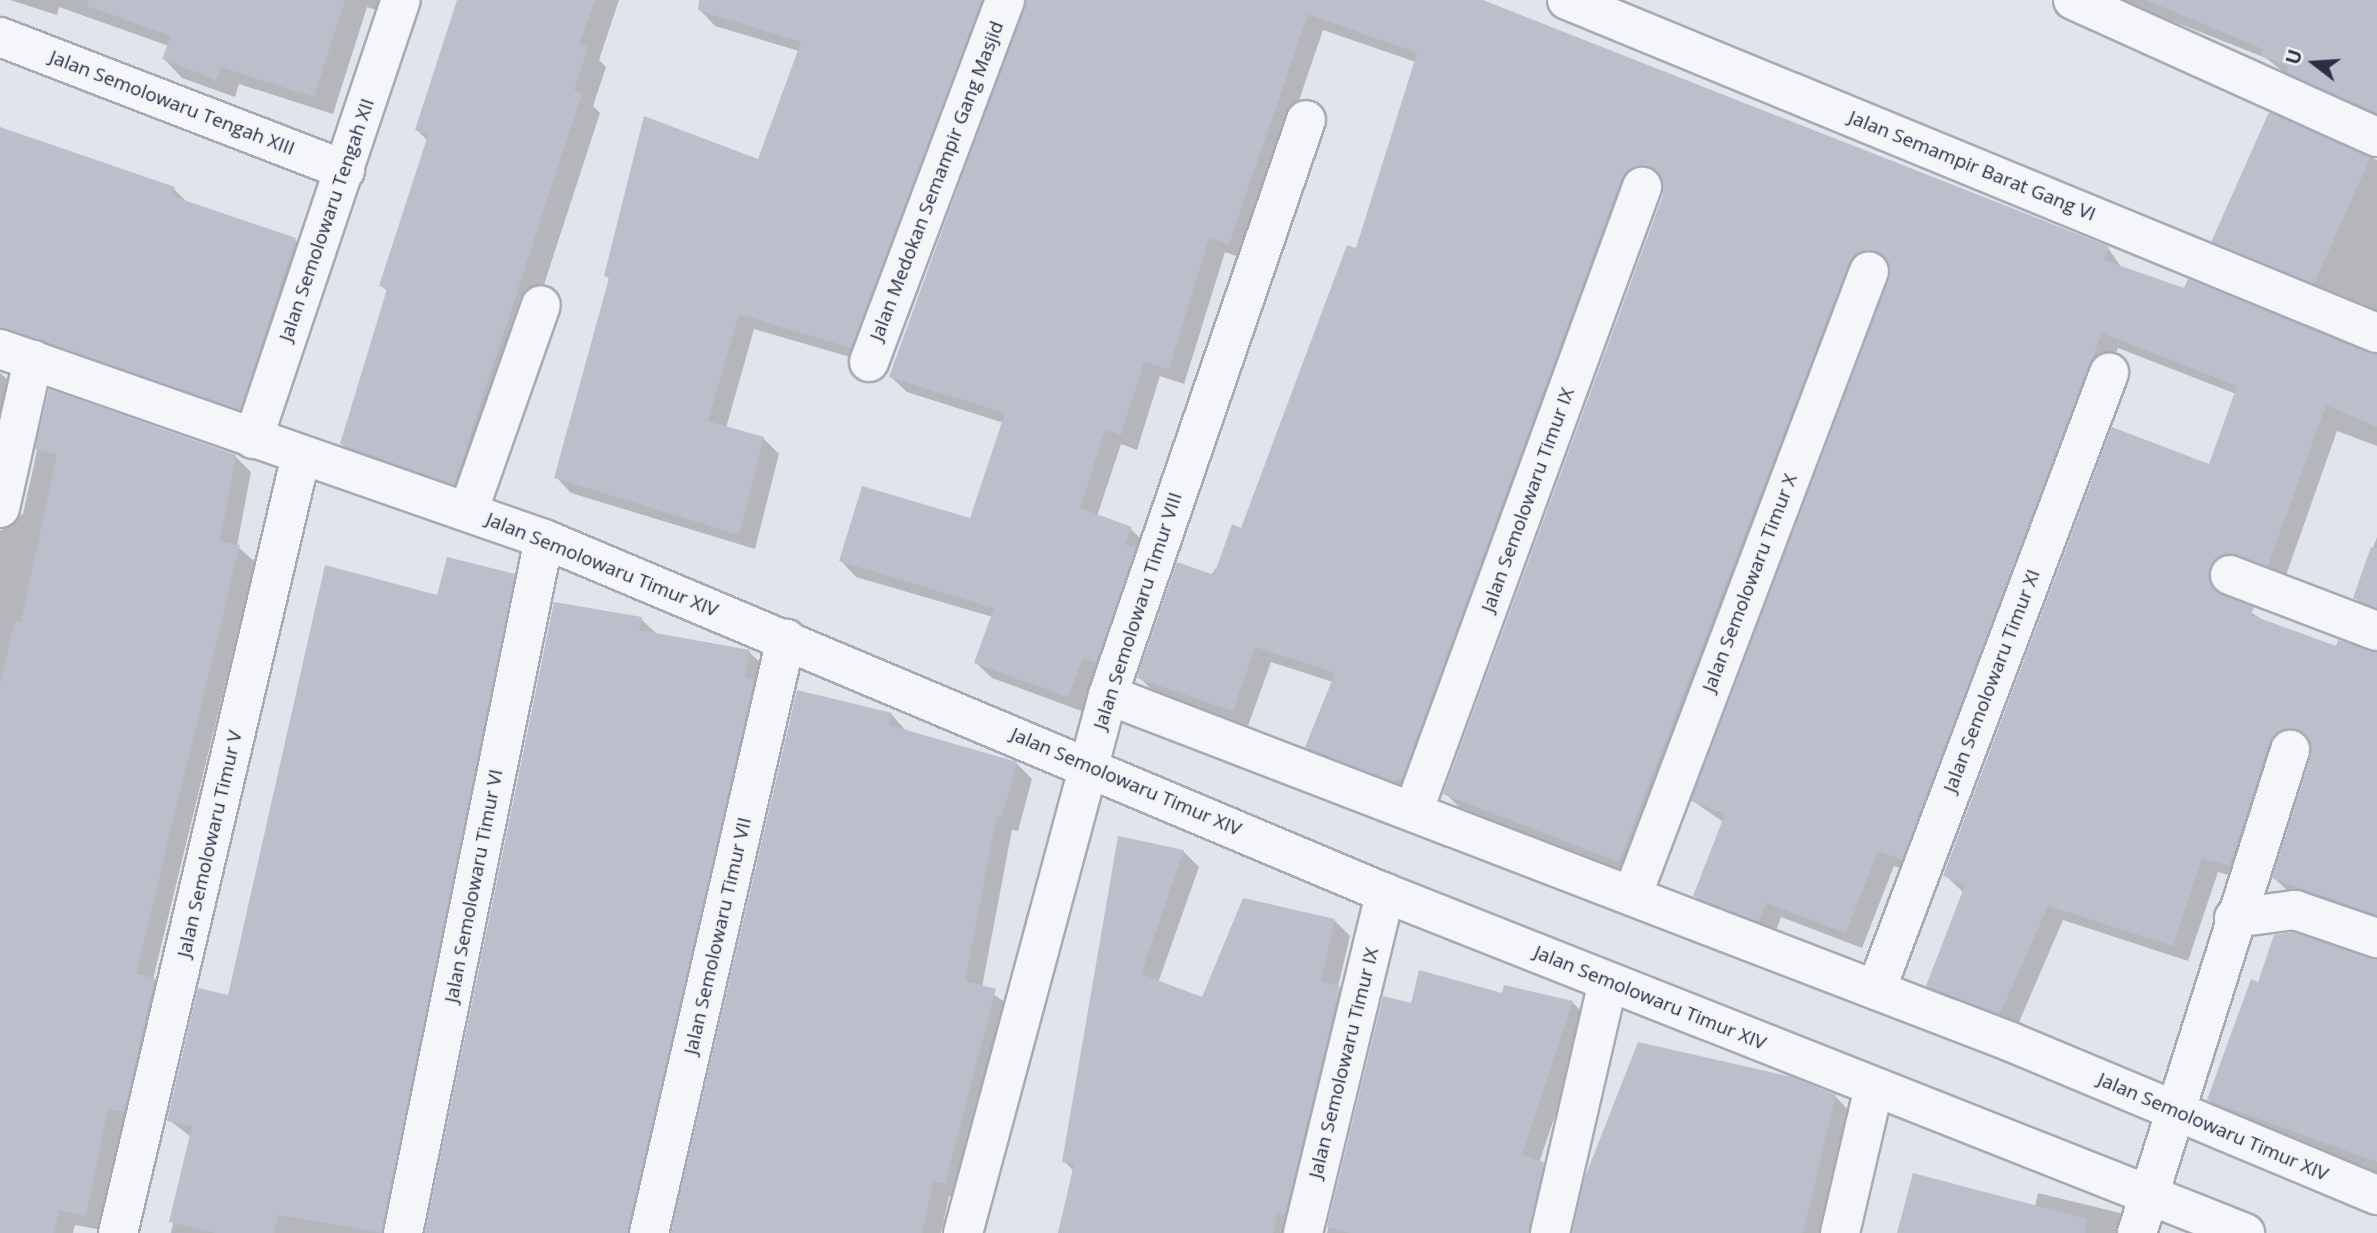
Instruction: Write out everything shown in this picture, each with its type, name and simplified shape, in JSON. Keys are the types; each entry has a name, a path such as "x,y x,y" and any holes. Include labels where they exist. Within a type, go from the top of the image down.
{"street":[{"name":"Jalan Semolowaru Tengah XII","path":"253,439 401,0"},
{"name":"Jalan Medokan Semampir Gang Masjid","path":"869,362 1004,0"},
{"name":"Jalan Semampir Barat Gang VI","path":"1567,0 2377,332"},
{"path":"2073,0 2377,136"},
{"name":"Jalan Semolowaru Tengah XIII","path":"0,37 345,170"},
{"name":"Jalan Semolowaru Timur VIII","path":"963,1233 1108,695 1306,120"},
{"name":"Jalan Semolowaru Timur IX","path":"1413,812 1642,187"},
{"name":"Jalan Semolowaru Timur X","path":"1632,896 1868,271"},
{"path":"468,512 541,305"},
{"path":"0,508 16,355"},
{"name":"Jalan Semolowaru Timur XIV","path":"16,355 544,539 1087,765 1385,893 2245,1233"},
{"name":"Jalan Semolowaru Timur XI","path":"1876,990 2109,373"},
{"name":"Jalan Semolowaru Timur V","path":"118,1233 301,454"},
{"name":"Jalan Semolowaru Timur VI","path":"403,1233 544,539"},
{"path":"2231,575 2377,631"},
{"name":"Jalan Semolowaru Timur VII","path":"649,1233 786,639"},
{"name":"Jalan Semolowaru Timur XIV","path":"1108,695 1876,990 2377,1195"},
{"path":"2137,1233 2145,1193 2174,1112 2290,750"},
{"name":"Jalan Semolowaru Timur IX","path":"1303,1233 1385,893"},
{"path":"2234,918 2295,910 2377,938"},
{"path":"1550,1233 1608,982"},
{"path":"1840,1233 1874,1087"}],"building":[{"path":"88,0 345,0 314,97 221,67 216,80 162,59 171,36 87,6"},
{"path":"457,0 595,0 579,44 588,47 574,90 582,93 454,485 340,444 387,289 379,286 428,135 415,130"},
{"path":"699,0 982,0 851,348 739,314 708,421 764,437 739,535 554,478 609,278 604,276 644,116 758,159 801,42 698,10"},
{"path":"1026,0 1483,0 2103,244 2109,247 2104,260 2184,288 2188,279 2377,354 2377,427 2326,405 2268,566 2226,554 2210,567 2208,578 2222,595 2254,607 2251,615 2336,646 2338,640 2377,652 2377,915 2272,878 2311,756 2306,735 2286,729 2269,743 2230,866 2202,858 2173,946 2048,906 2000,1014 1926,986 1965,885 1943,876 2112,427 2209,464 2237,386 2102,333 1902,860 1878,851 1846,933 1766,903 1759,922 1693,896 1725,814 1691,801 1889,279 1886,258 1876,250 1856,254 1849,263 1619,862 1443,794 1663,195 1659,174 1649,166 1629,170 1621,179 1402,778 1395,782 1305,747 1335,673 1255,647 1233,711 1137,678 1177,562 1214,575 1232,524 1241,528 1347,245 1356,248 1417,53 1308,14 1229,244 1209,238 1169,369 1144,362 1121,435 1105,430 1080,508 1132,527 1125,544 1136,548 1096,663 1083,658 1068,697 974,663 994,608 839,561 862,486 970,518 1005,413 889,377"},
{"path":"2146,0 2377,0 2377,113 2286,72 2288,66 2261,55 2263,49"},
{"path":"2269,112 2370,157 2313,287 2211,242"},
{"path":"0,127 175,187 172,196 296,238 240,410 0,328"},
{"path":"49,389 236,455 220,541 240,545 136,974 155,978 124,1112 108,1109 86,1216 59,1210 54,1233 0,1233 0,684 15,621 21,622 57,455 35,449"},
{"path":"2371,547 2377,548 2377,608 2353,598"},
{"path":"447,557 515,574 382,1233 278,1215 274,1233 216,1233 169,1222 192,1126 167,1121 198,988 228,995 325,565 437,595"},
{"path":"554,602 642,617 639,630 750,650 745,678 754,680 628,1233 425,1233"},
{"path":"797,690 892,713 889,725 1017,762 1002,817 997,815 965,981 996,989 945,1184 933,1181 922,1233 671,1233"},
{"path":"1118,836 1184,850 1141,974 1202,997 1243,898 1335,919 1321,981 1340,986 1285,1215 1277,1213 1273,1233 1058,1233 1074,1164 1062,1162"},
{"path":"2293,932 2377,959 2377,1162 2207,1100 2251,979 2258,982 2274,935"},
{"path":"1419,970 1502,993 1504,985 1573,1001 1522,1155 1544,1162 1529,1233 1350,1233 1327,1227 1383,996 1411,1003"},
{"path":"1638,1042 1792,1077 1836,1095 1803,1233 1572,1233 1585,1177"},
{"path":"1913,1173 2087,1219 2085,1233 1897,1233"}]}
